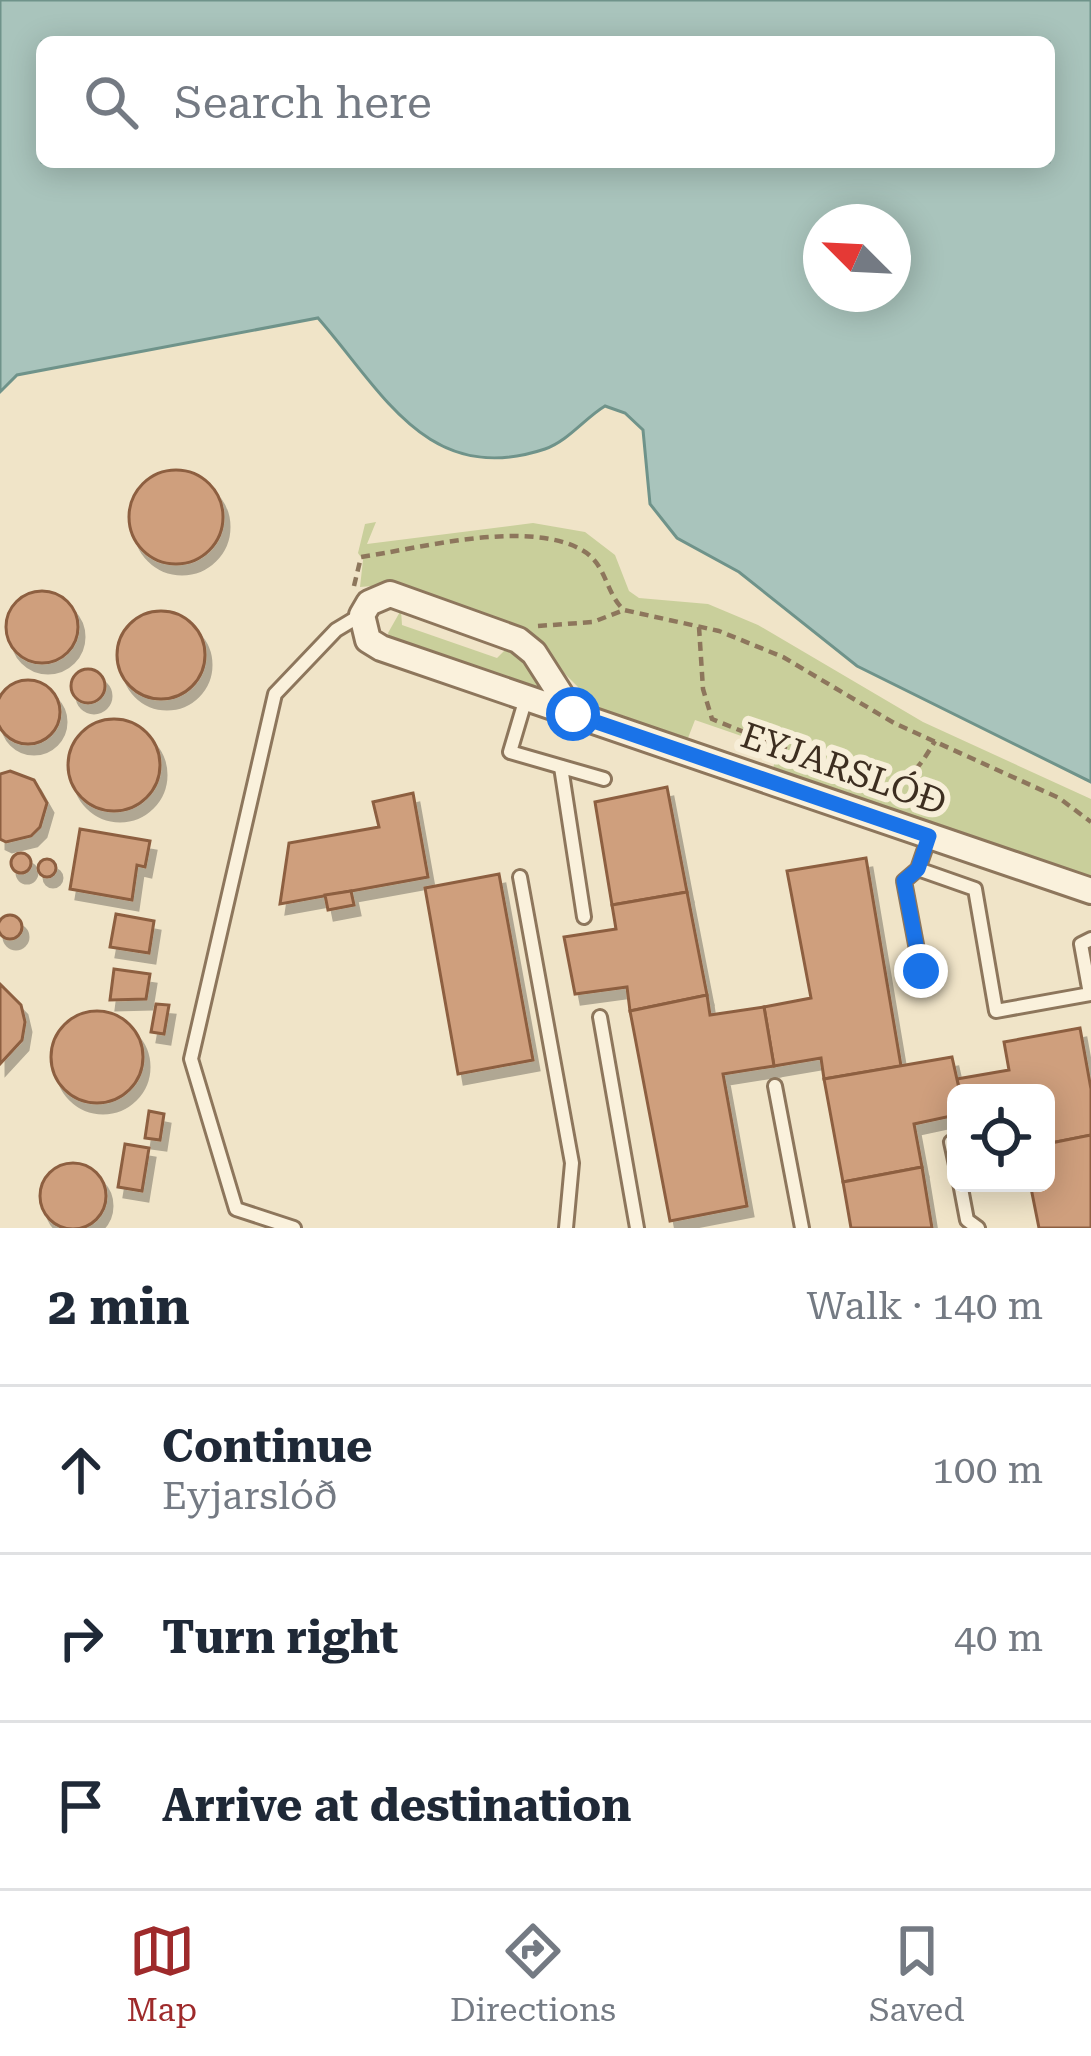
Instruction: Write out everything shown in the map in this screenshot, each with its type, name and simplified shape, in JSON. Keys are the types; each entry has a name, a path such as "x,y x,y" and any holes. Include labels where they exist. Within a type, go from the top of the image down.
{"street":[{"path":"362,615 369,603 391,594 518,640 573,714"},
{"name":"EYJARSLÓÐ","path":"362,615 368,640 381,648 1091,891"}],"lane":[{"path":"294,1228 236,1209 191,1060 275,694 336,629 362,615"},
{"path":"526,698 510,752 604,779"},
{"path":"561,766 584,917"},
{"path":"921,971 904,881 918,869 929,836"},
{"path":"918,869 975,889 995,1011 1090,994 1081,944 1091,939"},
{"path":"520,878 572,1163 566,1228"},
{"path":"600,1017 638,1228"},
{"path":"775,1086 802,1228"},
{"path":"962,1192 968,1220 978,1228"}],"path":[{"path":"362,615 353,583 361,557 510,537 550,540 582,550 602,569 625,610"},
{"path":"518,640 541,625 593,622 625,610 699,627 810,669 935,741 1059,798 1091,822"},
{"path":"699,627 704,689 712,719 877,786 890,786 913,775 935,741"}],"green space":[{"path":"376,522 367,544 533,523 585,532 615,555 629,591 639,598 708,604 758,625 923,722 1091,799 1091,876 773,768 779,749 695,720 688,738 600,709 520,629 397,584 360,587 363,560 358,553 365,524"},
{"path":"401,610 402,625 497,658 508,647 524,657 547,692 391,640 388,633"}],"water":[{"path":"0,0 1091,0 1091,782 857,666 739,572 677,538 650,504 643,430 625,413 605,406 545,449 504,458 469,455 439,444 412,426 318,318 17,375 0,392"}],"building":[{"path":"176,470 209,484 223,517 209,550 176,564 143,550 129,517 143,484"},
{"path":"42,591 67,602 78,627 67,652 42,663 17,652 6,627 17,602"},
{"path":"161,611 178,614 192,624 202,638 202,672 192,686 178,696 161,699 144,696 130,686 120,672 117,655 120,638 130,624 144,614"},
{"path":"88,669 100,674 105,686 100,698 88,703 76,698 71,686 76,674"},
{"path":"16,682 40,682 58,700 58,724 40,742 16,742 -1,726 -1,698"},
{"path":"114,719 132,722 147,732 157,747 157,783 147,798 132,808 114,811 96,808 81,798 71,783 68,765 71,747 81,732 96,722"},
{"path":"10,771 34,780 47,803 40,827 31,836 6,842 0,839 0,774"},
{"path":"667,787 687,892 612,905 595,802"},
{"path":"413,793 428,877 280,904 289,843 379,827 373,802"},
{"path":"80,829 150,841 145,867 137,865 132,900 70,889"},
{"path":"21,853 31,863 21,873 11,863"},
{"path":"866,858 901,1066 824,1079 821,1058 774,1066 764,1007 811,998 787,871"},
{"path":"47,859 56,868 47,877 38,868"},
{"path":"499,874 533,1060 458,1074 425,888"},
{"path":"351,891 354,905 328,910 325,895"},
{"path":"687,892 707,995 630,1011 627,987 575,994 564,937 616,929 612,905"},
{"path":"116,914 154,921 149,953 110,947"},
{"path":"5,916 21,922 15,938 -1,932"},
{"path":"114,969 150,974 146,999 110,1000"},
{"path":"0,984 21,1005 25,1022 22,1040 0,1064"},
{"path":"707,995 710,1015 764,1007 774,1066 723,1074 747,1206 670,1221 630,1011"},
{"path":"156,1004 169,1005 164,1034 151,1032"},
{"path":"97,1011 129,1025 143,1057 129,1089 97,1103 65,1089 51,1057 65,1025"},
{"path":"1080,1028 1091,1089 1091,1135 1055,1142 1055,1084 958,1084 957,1079 1009,1070 1004,1042"},
{"path":"952,1057 958,1084 947,1084 947,1117 914,1124 922,1167 843,1182 824,1079"},
{"path":"149,1111 164,1114 160,1140 145,1138"},
{"path":"1091,1135 1091,1228 1039,1228 1032,1192 1055,1192 1055,1142"},
{"path":"125,1144 149,1148 142,1191 118,1187"},
{"path":"61,1166 85,1166 103,1184 103,1208 85,1226 61,1226 43,1208 43,1184"},
{"path":"922,1167 932,1228 851,1228 843,1182"}],"route":[{"path":"573,714 929,836 918,869 904,881 921,971"}]}
